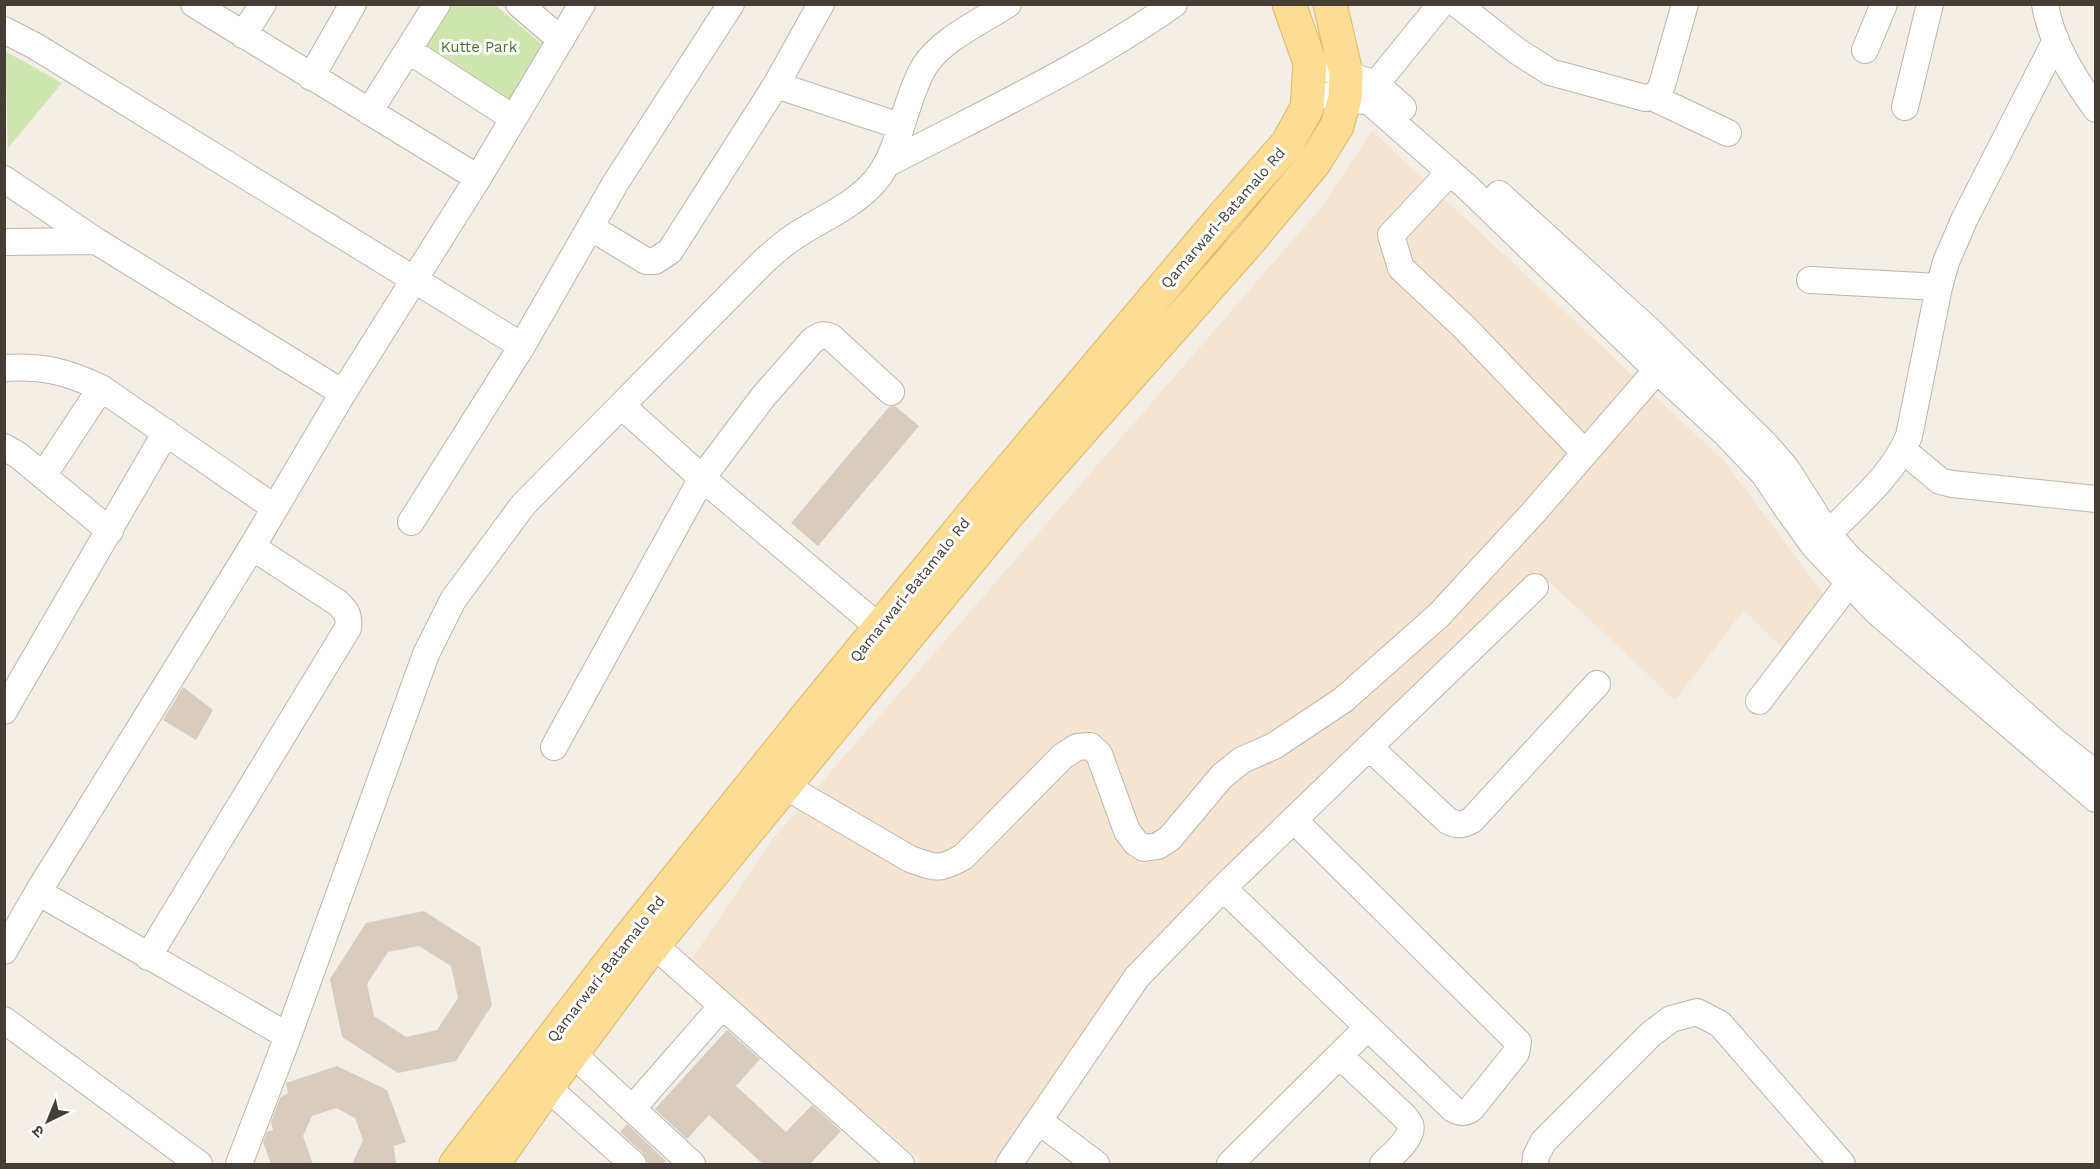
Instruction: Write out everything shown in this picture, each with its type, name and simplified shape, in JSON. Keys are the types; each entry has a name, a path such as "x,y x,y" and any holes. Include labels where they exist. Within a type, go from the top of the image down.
{"main road":[{"path":"1289,4 1309,78"},
{"path":"1330,4 1359,89"},
{"name":"Qamarwari-Batamalo Rd","path":"456,1164 626,942 880,628 1160,291 1287,144 1307,108 1309,78"},
{"name":"Qamarwari-Batamalo Rd","path":"493,1164 547,1087 654,945 1007,515 1250,240 1314,163 1359,89"}],"street":[{"path":"194,4 478,178"},
{"path":"243,35 263,4"},
{"path":"311,76 353,4"},
{"path":"369,112 437,4"},
{"path":"519,4 561,40"},
{"path":"4,951 38,892 252,547 343,393 478,178 582,4"},
{"path":"411,522 522,346 616,182 731,4"},
{"path":"590,227 646,261 655,261 665,256 776,85 821,4"},
{"path":"238,1164 288,1036 426,654 453,600 523,505 763,262 792,238 858,196 875,182 887,164 914,88 925,66 958,36 1008,4"},
{"path":"887,164 1085,61 1137,31 1174,4"},
{"path":"1359,89 1441,4"},
{"path":"1457,4 1517,51 1550,72 1645,98 1658,93 1662,85 1685,4"},
{"path":"1865,50 1884,4"},
{"path":"1905,107 1930,4"},
{"path":"2042,5 2069,69 2096,109"},
{"path":"4,30 45,52 522,346"},
{"path":"1828,534 1884,476 1903,450 1909,436 1946,262 1964,219 2056,40"},
{"path":"408,50 513,118"},
{"path":"1309,78 1359,89 1650,331 1765,444 1786,468 1828,534 1851,560 2054,741 2096,774"},
{"path":"776,85 900,126"},
{"path":"1359,89 1450,172 1726,434 1764,474 1814,546 1893,626 2096,799"},
{"path":"1652,97 1728,133"},
{"path":"1450,172 1391,235 1401,268 1463,326 1585,453"},
{"path":"4,179 96,241 343,393"},
{"path":"4,242 96,241"},
{"path":"1810,280 1939,287"},
{"path":"554,747 702,478 763,397 812,341 819,336 831,337 891,392"},
{"path":"4,368 50,369 75,375 101,388 275,508"},
{"path":"784,786 910,860 930,866 945,867 963,857 1063,756 1077,747 1089,746 1100,754 1127,831 1136,843 1144,848 1158,846 1170,838 1222,776 1242,760 1274,746 1343,700 1439,615 1657,370"},
{"path":"44,476 101,388"},
{"path":"622,406 702,478 880,628"},
{"path":"4,711 166,432"},
{"path":"4,447 18,454 110,531"},
{"path":"1903,450 1940,481 2096,499"},
{"path":"148,957 348,628 350,619 338,603 252,547"},
{"path":"1758,701 1849,583"},
{"path":"1009,1164 1137,977 1222,888 1535,587"},
{"path":"1369,747 1448,822 1464,825 1472,820 1596,684"},
{"path":"1222,888 1459,1112 1471,1109 1516,1053 1518,1042 1294,820"},
{"path":"38,892 288,1036"},
{"path":"654,945 901,1164"},
{"path":"632,1108 722,1006"},
{"path":"1535,1164 1543,1142 1651,1034 1671,1018 1696,1012 1720,1024 1842,1164"},
{"path":"4,1020 199,1164"},
{"path":"1230,1164 1368,1027"},
{"path":"572,1053 692,1164"},
{"path":"1340,1056 1411,1125 1405,1142 1383,1164"},
{"path":"547,1087 633,1164"},
{"path":"1039,1121 1096,1164"}],"shaded area":[{"path":"1372,131 1724,461 1833,607 1793,659 1744,610 1675,700 1537,570 1122,977 995,1164 924,1164 691,960 771,841 1320,209"}],"green space":[{"name":"Kutte Park","path":"494,4 553,53 513,118 408,50 437,5"},
{"path":"5,51 62,83 8,148"}],"building":[{"path":"895,406 919,426 818,546 791,523 889,407"},
{"path":"183,687 213,710 196,740 163,720"},
{"path":"424,911 480,947 492,1005 456,1061 398,1073 342,1037 330,979 366,923","holes":["419,946 451,966 458,998 437,1030 406,1037 374,1016 367,984 388,952"]},
{"path":"727,1030 760,1059 736,1086 786,1132 812,1105 841,1131 810,1164 763,1164 709,1115 687,1139 655,1109"},
{"path":"337,1066 387,1090 406,1142 394,1146 396,1164 352,1164 363,1140 355,1118 336,1108 312,1116 303,1136 313,1164 271,1164 263,1142 267,1132 273,1130 271,1122 280,1098 288,1093 286,1083"},
{"path":"627,1124 666,1161 663,1164 648,1164 643,1153 620,1132"}]}
